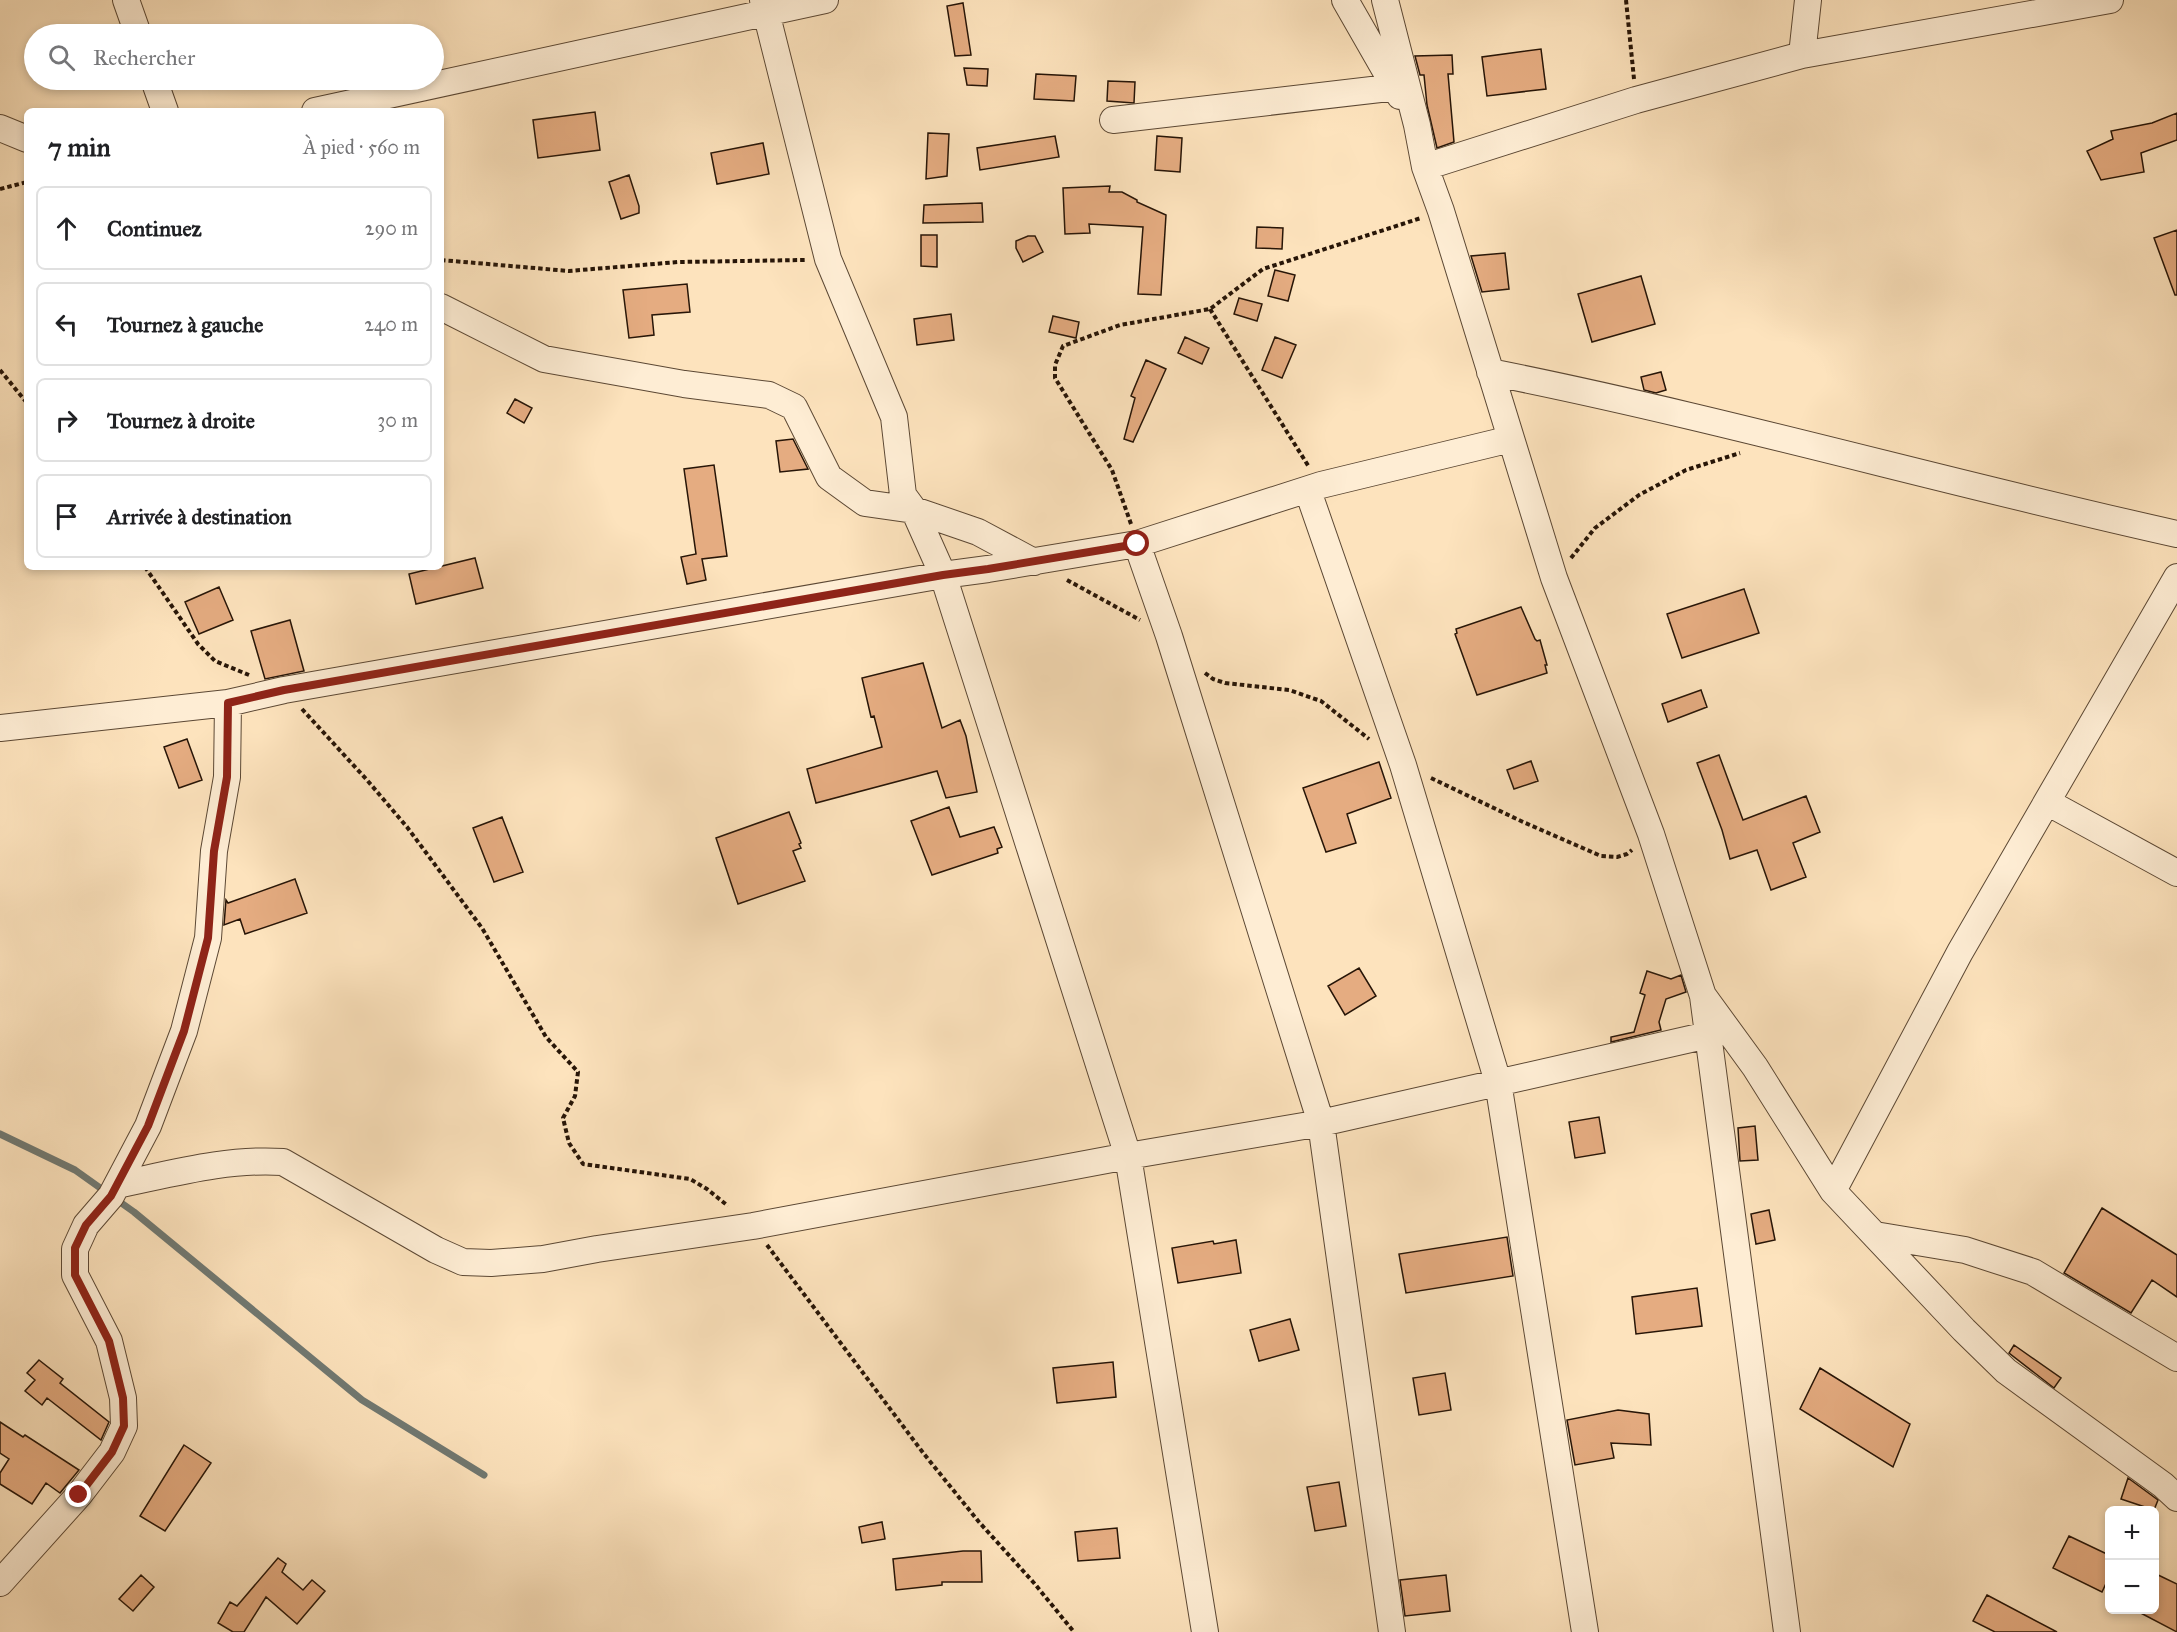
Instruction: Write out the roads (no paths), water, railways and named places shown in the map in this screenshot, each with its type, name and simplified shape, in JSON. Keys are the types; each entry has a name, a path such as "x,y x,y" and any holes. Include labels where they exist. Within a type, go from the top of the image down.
{"street":[{"path":"126,0 134,24"},
{"path":"444,81 765,6 825,0"},
{"path":"1345,0 1401,87 1417,125 1425,167 1441,211 1554,578 1651,834 1703,996 1788,1632"},
{"path":"1385,0 1401,87"},
{"path":"1802,55 1808,0"},
{"path":"1425,167 1636,100 1802,55 2110,0"},
{"path":"765,6 828,259 894,417 903,495 914,510 943,575 1128,1156 1204,1632"},
{"path":"1113,120 1401,87"},
{"path":"158,90 164,108"},
{"path":"328,108 405,90"},
{"path":"0,128 24,138"},
{"path":"444,309 544,359 684,384 769,395 794,407 829,477 865,503 914,510 978,532 1034,562"},
{"path":"1490,372 1604,395 2177,534"},
{"path":"0,728 228,703 284,690 943,575 1137,544 1314,488 1511,439"},
{"path":"1314,488 1403,765 1498,1082 1586,1632"},
{"path":"1137,544 1169,636 1321,1123 1392,1632"},
{"path":"1833,1191 1960,952 2177,577"},
{"path":"0,1583 79,1495 112,1452 124,1426 123,1398 109,1341 75,1275 75,1248 86,1225 111,1196 148,1126 184,1031 208,938 214,851 227,777 228,703"},
{"path":"2047,802 2177,873"},
{"path":"1703,996 1755,1067 1833,1191 1964,1330 2006,1371 2163,1485 2177,1498"},
{"path":"117,1185 208,1167 264,1160 283,1162 436,1250 463,1262 543,1260 597,1249 753,1226 1128,1156 1321,1123 1708,1035"},
{"path":"1875,1235 1965,1250 2033,1272 2177,1359"}],"waterway":[{"path":"0,1134 75,1170 134,1212 362,1400 484,1475"}]}
